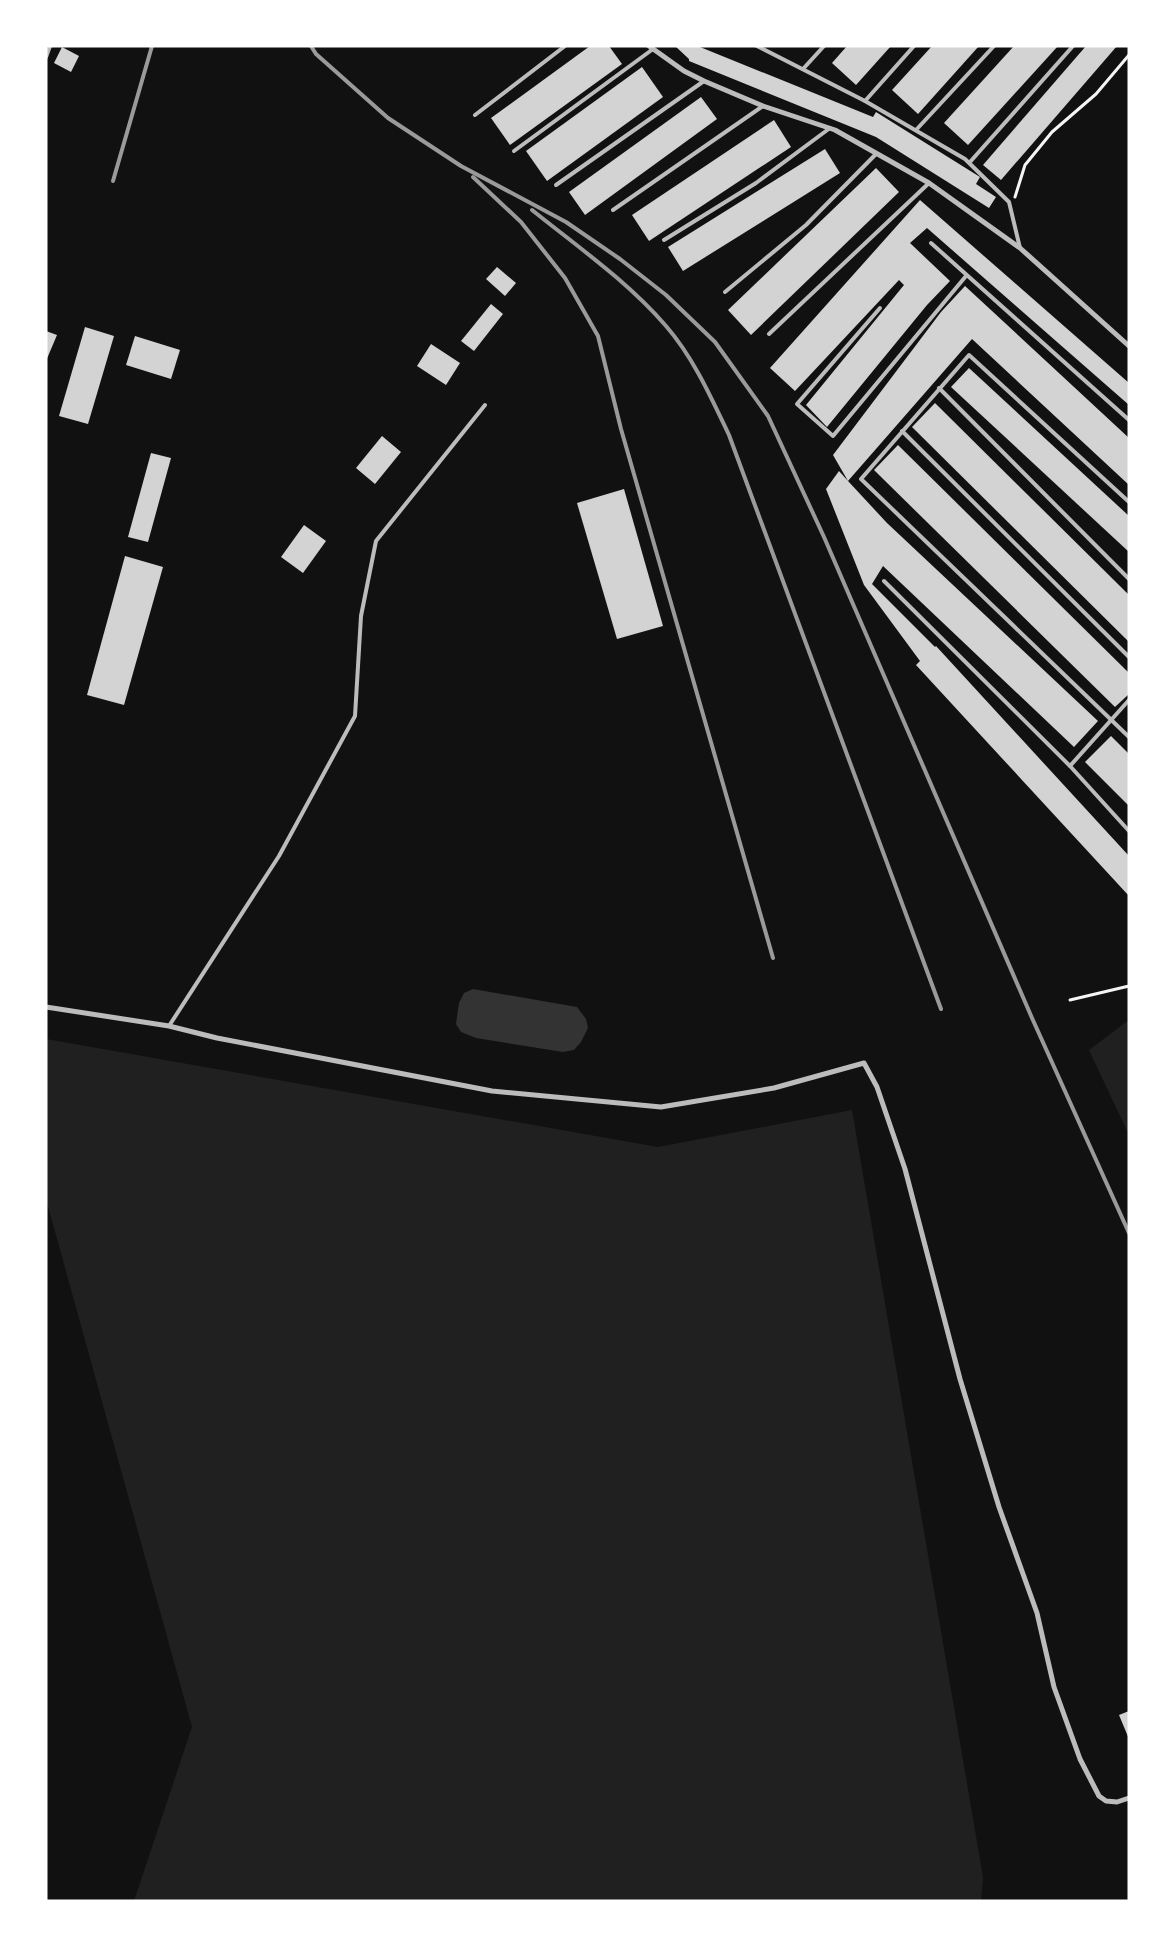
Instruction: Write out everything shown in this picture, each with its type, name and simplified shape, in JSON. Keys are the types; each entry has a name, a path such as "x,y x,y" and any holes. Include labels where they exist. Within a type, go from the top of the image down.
{"street":[{"path":"651,48 684,71 704,81 763,106 830,128 929,183 1020,248 1129,346"},
{"path":"46,1007 170,1026 217,1038 492,1091 661,1107 774,1088 864,1063 877,1087 905,1170 960,1379 999,1507 1036,1613 1054,1687 1080,1759 1099,1796 1106,1801 1117,1802 1129,1798"}],"lane":[{"path":"46,57 50,46"},
{"path":"475,116 565,46"},
{"path":"757,46 865,101 970,162 1009,202 1020,248"},
{"path":"803,69 824,46"},
{"path":"865,101 914,46"},
{"path":"916,130 994,46"},
{"path":"970,162 1073,46"},
{"path":"514,151 651,48"},
{"path":"556,184 704,81"},
{"path":"613,210 763,106"},
{"path":"664,240 756,182 830,128"},
{"path":"725,292 806,225 876,154"},
{"path":"769,334 929,183"},
{"path":"931,243 1129,420"},
{"path":"880,308 797,404 833,436 966,276"},
{"path":"1129,502 969,355 861,479 1129,737"},
{"path":"939,388 1129,579"},
{"path":"170,1026 279,856 355,716 361,616 376,541 485,405"},
{"path":"902,431 1129,656"},
{"path":"884,581 1070,766 1129,831"},
{"path":"1070,766 1129,700"}],"path":[{"path":"1016,206 1015,197 1025,165 1052,132 1096,94 1129,55"},
{"path":"1070,1000 1129,986"}],"shaded area":[{"path":"473,989 577,1007 586,1019 588,1028 581,1042 574,1050 563,1052 476,1038 461,1032 456,1024 459,1003 464,993"},
{"path":"1129,1020 1129,1135 1089,1050"},
{"path":"46,1039 658,1147 852,1110 983,1877 981,1901 134,1901 192,1727 46,1199"}],"building":[{"path":"590,46 609,46 622,64 510,145 491,118"},
{"path":"675,46 701,46 873,117 876,112 980,177 976,184 996,197 989,208 876,137 689,61"},
{"path":"847,46 891,46 856,85 832,63"},
{"path":"932,46 979,46 918,114 892,90"},
{"path":"1014,46 1058,46 968,145 944,123"},
{"path":"1086,46 1117,46 1001,180 983,165"},
{"path":"62,47 79,56 71,72 54,63"},
{"path":"642,67 663,97 547,181 526,151"},
{"path":"701,97 717,119 585,215 569,192"},
{"path":"774,120 791,147 649,241 632,215"},
{"path":"825,149 840,173 683,271 668,247"},
{"path":"876,168 899,192 751,335 728,310"},
{"path":"920,200 1129,383 1129,405 927,228 910,243 950,281 927,305 827,427 806,405 904,285 899,280 795,391 770,368"},
{"path":"497,267 516,283 505,296 486,279"},
{"path":"965,286 1129,438 1129,485 972,339 848,481 833,455 941,312"},
{"path":"491,304 503,314 474,351 461,341"},
{"path":"85,327 114,336 88,424 59,416"},
{"path":"46,331 57,335 46,361"},
{"path":"135,336 180,350 171,379 126,365"},
{"path":"431,344 460,363 446,385 417,366"},
{"path":"969,368 1129,516 1129,552 951,387"},
{"path":"935,403 1129,595 1129,642 912,427"},
{"path":"382,436 401,452 375,484 356,468"},
{"path":"898,445 1129,673 1129,694 1115,707 874,470"},
{"path":"151,453 171,458 148,542 128,537"},
{"path":"839,471 887,523 1098,721 1074,747 883,566 872,584 936,646 1129,856 1129,896 916,665 920,661 864,585 826,489"},
{"path":"624,489 663,626 617,639 577,503"},
{"path":"304,525 326,541 303,573 281,557"},
{"path":"125,556 163,567 124,705 87,695"},
{"path":"1111,736 1129,754 1129,806 1085,762"},
{"path":"1129,1711 1129,1739 1119,1715"}],"railway":[{"path":"113,181 152,46"},
{"path":"311,46 316,54 388,118 461,166 566,222 620,259 666,295 715,342 768,416 824,537 1032,1018 1129,1233"},
{"path":"473,177 521,222 565,278 598,336 621,429 773,958"},
{"path":"532,210 602,265 651,310 676,338 708,392 729,435 941,1009"}]}
